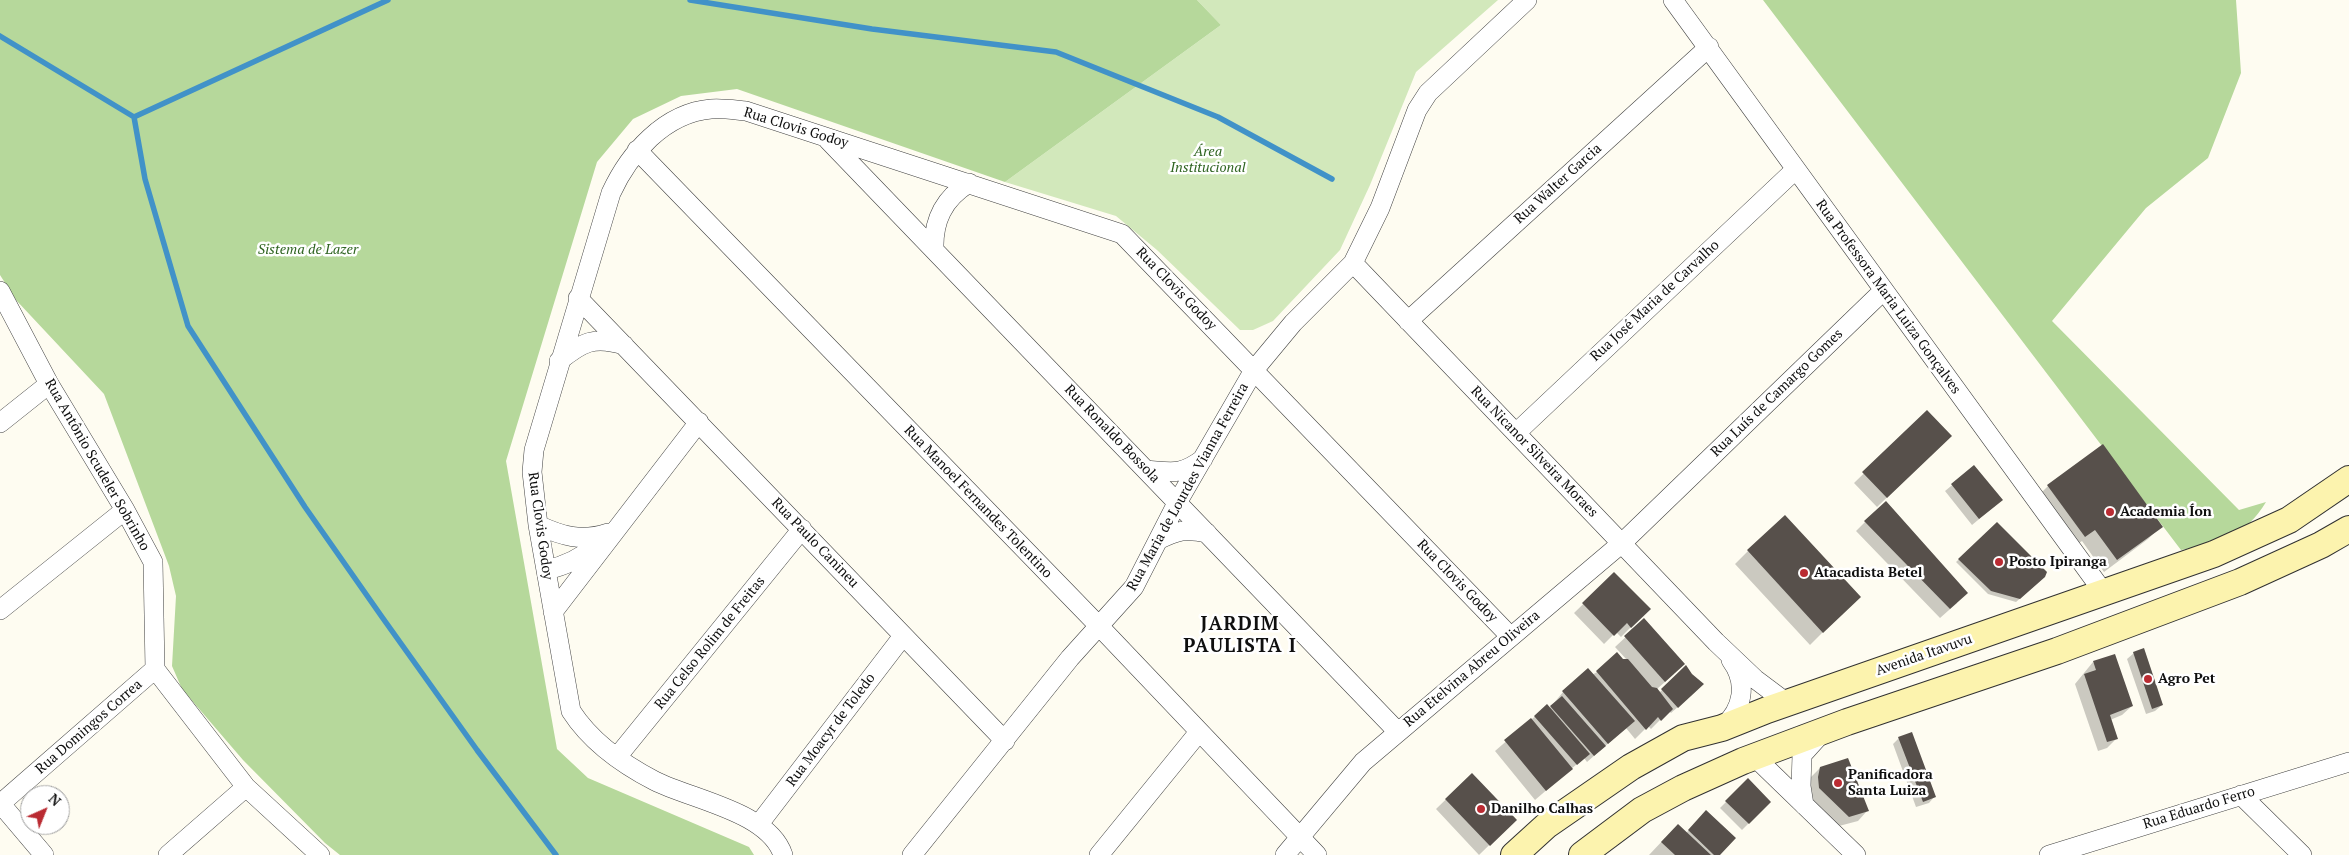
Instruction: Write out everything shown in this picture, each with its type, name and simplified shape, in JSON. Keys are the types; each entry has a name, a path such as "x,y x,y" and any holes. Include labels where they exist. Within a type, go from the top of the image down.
{"main road":[{"name":"Avenida Itavuvu","path":"1514,855 1547,825 1631,767 1683,738 1736,716 1787,703 2214,554 2289,520 2349,479"},
{"path":"1582,855 1642,810 1683,788 1757,755 1836,726 2057,651 2231,585 2321,545 2349,529"},
{"path":"1787,703 1806,713 1829,720 1836,726"},
{"path":"1736,716 1757,755"}],"street":[{"name":"Rua Maria de Lourdes Vianna Ferreira","path":"912,855 1070,658 1134,587 1178,503 1254,370 1293,322 1352,263 1380,208 1417,110 1428,93 1527,0"},
{"name":"Rua Professora Maria Luiza Gonçalves","path":"1673,0 2104,593"},
{"name":"Rua Walter Garcia","path":"1408,321 1709,47"},
{"name":"Rua Clovis Godoy","path":"783,855 772,836 759,824 736,812 694,798 654,780 596,742 582,727 571,711 538,525 532,462 559,362 611,193 621,171 637,150 655,133 680,117 710,109 746,111 1122,234 1510,636"},
{"name":"Rua Ronaldo Bossola","path":"826,137 1398,732"},
{"name":"Rua Manoel Fernandes Tolentino","path":"637,150 1099,626 1317,855"},
{"name":"Rua José Maria de Carvalho","path":"1516,433 1795,170"},
{"path":"934,250 934,233 937,219 952,196 969,183"},
{"name":"Rua Nicanor Silveira Moraes","path":"1352,263 1716,642 1755,679 1787,703"},
{"name":"Rua Antônio Scudeler Sobrinho","path":"0,291 49,384 125,510 153,562 155,669"},
{"name":"Rua Luís de Camargo Gomes","path":"1671,496 1883,291"},
{"name":"Rua Paulo Canineu","path":"578,298 1004,741"},
{"path":"559,362 572,350 590,341 606,340 624,345"},
{"path":"0,423 49,384"},
{"path":"553,612 699,422"},
{"path":"1146,470 1174,474 1189,469 1204,458"},
{"name":"Rua Etelvina Abreu Oliveira","path":"1285,855 1363,762 1622,543 1671,496"},
{"path":"0,610 125,510"},
{"path":"538,525 573,538 591,538 614,531"},
{"name":"Rua Celso Rolim de Freitas","path":"617,757 802,529"},
{"path":"1158,540 1175,532 1190,529 1207,533"},
{"path":"546,570 563,566 576,560 614,531"},
{"name":"Rua Moacyr de Toledo","path":"759,824 902,636"},
{"name":"Rua Nicanor Silveira Moraes","path":"1716,642 1735,666 1742,684 1736,716"},
{"path":"155,669 246,787 320,855"},
{"name":"Rua Domingos Correa","path":"0,803 155,669"},
{"path":"1804,805 1801,786 1802,755 1811,742 1836,726"},
{"path":"1099,855 1199,732"},
{"path":"1757,755 1762,765 1804,805 1849,853"},
{"name":"Rua Eduardo Ferro","path":"2048,855 2083,850 2241,795 2349,762"},
{"path":"168,855 246,787"},
{"path":"2241,795 2302,855"},
{"path":"0,803 44,855"}],"green space":[{"name":"Sistema de Lazer","path":"0,0 1197,0 1221,25 1005,182 737,89 681,96 633,119 597,162 506,461 557,749 588,778 749,847 754,855 340,855 325,843 243,760 182,689 172,666 176,596 169,566 104,394 16,300 0,275"},
{"name":"Área Institucional","path":"1197,0 1498,0 1416,72 1370,185 1340,250 1273,321 1253,330 1240,330 1157,250 1116,216 1005,182 1221,25"},
{"path":"1763,0 2236,0 2241,73 2208,158 2146,208 2052,321 2239,510 2266,502 2249,523 2240,531 2219,541 2181,550"}],"building":[{"path":"1927,410 1952,436 1887,498 1862,472"},
{"name":"Academia Íon","path":"2103,444 2163,527 2117,560 2095,530 2085,537 2047,485"},
{"path":"1974,465 2003,500 1979,519 1951,484"},
{"path":"1886,501 1968,593 1950,609 1864,521"},
{"name":"Atacadista Betel","path":"1785,515 1861,597 1823,633 1747,550"},
{"name":"Posto Ipiranga","path":"1997,522 2047,572 2045,577 2020,599 1991,591 1958,559"},
{"path":"1614,572 1651,609 1631,628 1627,623 1614,636 1582,603"},
{"path":"1644,618 1685,664 1665,682 1624,636"},
{"name":"Agro Pet","path":"2144,648 2163,705 2152,709 2133,652"},
{"path":"1617,652 1623,659 1628,659 1652,687 1657,688 1673,709 1661,721 1658,717 1646,730 1596,671"},
{"path":"2115,654 2133,706 2110,715 2118,739 2107,742 2084,674 2096,670 2093,661"},
{"path":"1686,665 1692,674 1704,684 1678,708 1661,689"},
{"path":"1588,668 1635,721 1608,744 1562,691"},
{"path":"1562,696 1606,746 1594,756 1550,706"},
{"path":"1547,704 1590,754 1577,765 1534,716"},
{"path":"1531,718 1573,769 1546,791 1504,740"},
{"path":"1912,732 1936,797 1923,802 1898,737"},
{"name":"Panificadora Santa Luiza","path":"1848,758 1869,811 1849,817 1819,788 1818,777 1820,767"},
{"name":"Danilho Calhas","path":"1472,773 1517,820 1490,846 1445,799"},
{"path":"1748,778 1771,802 1749,824 1725,801"},
{"path":"1706,810 1736,838 1720,855 1714,855 1688,830"},
{"path":"1678,824 1711,855 1675,855 1661,842"}],"waterway":[{"path":"0,36 134,117 388,0"},
{"path":"690,0 872,29 1056,52 1218,117 1332,179"},
{"path":"134,117 145,179 188,326 305,507 477,750 556,855"}],"place":[{"name":"Academia Íon","path":"2110,512"},
{"name":"Posto Ipiranga","path":"1999,562"},
{"name":"Atacadista Betel","path":"1804,573"},
{"name":"Agro Pet","path":"2148,679"},
{"name":"Panificadora Santa Luiza","path":"1838,783"},
{"name":"Danilho Calhas","path":"1481,809"}],"district":[{"name":"JARDIM PAULISTA I","path":"1240,636"}]}
